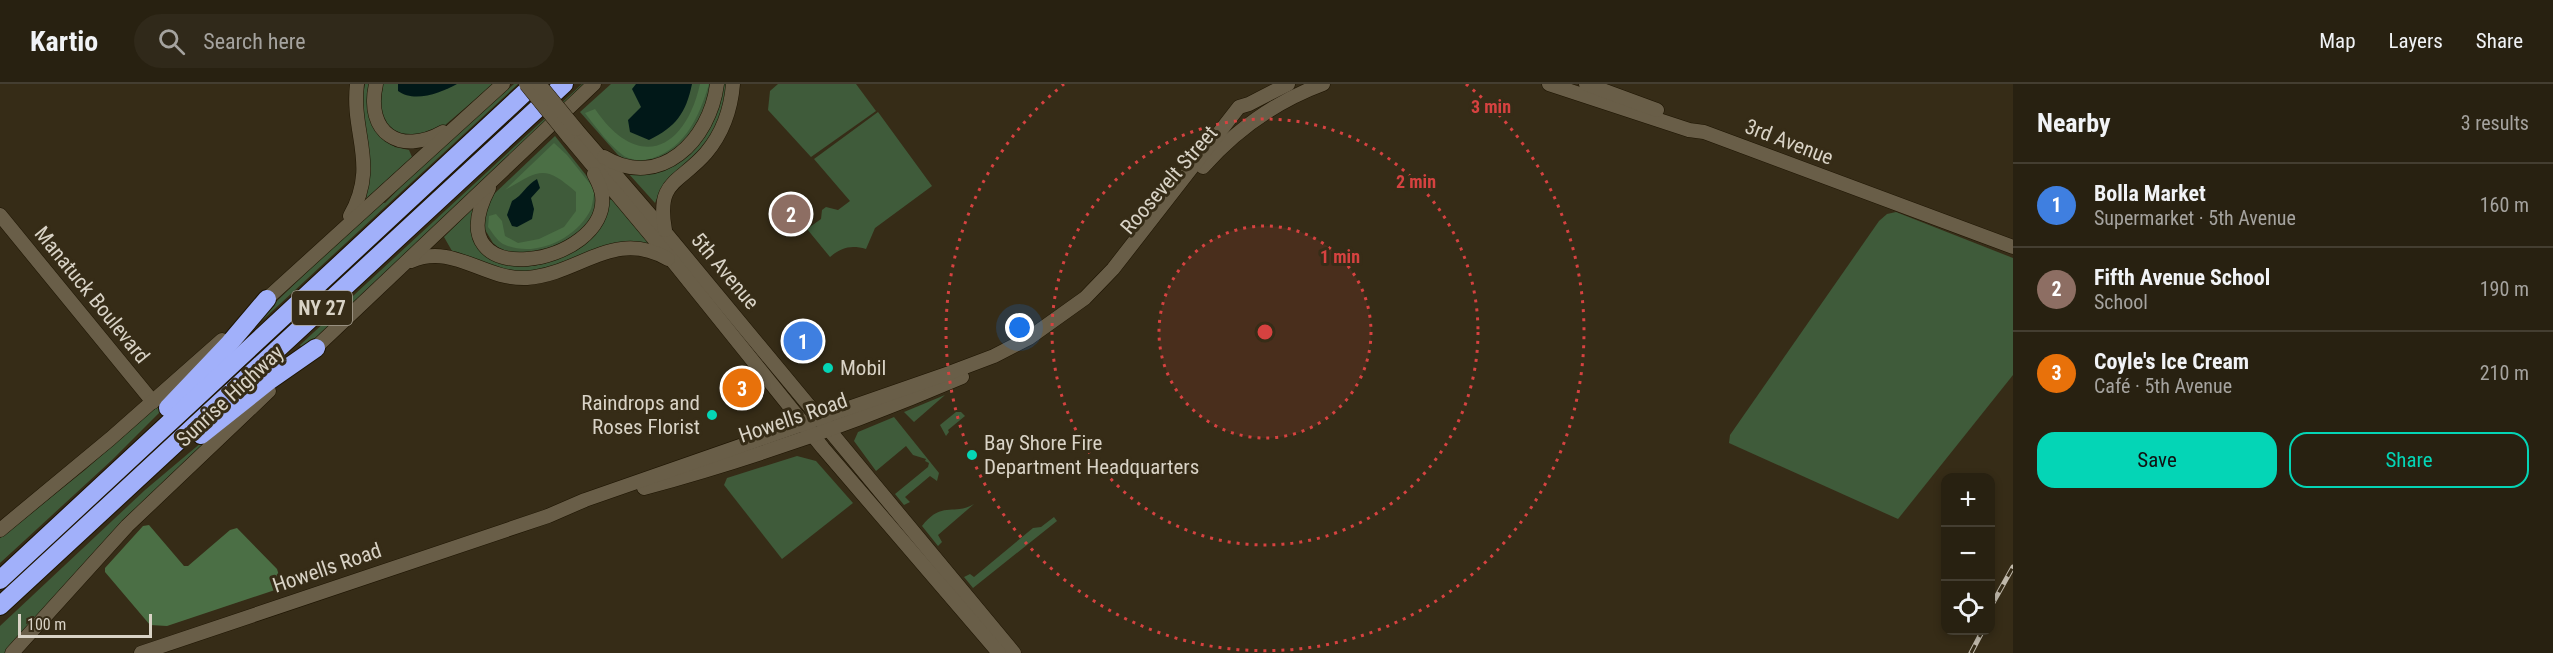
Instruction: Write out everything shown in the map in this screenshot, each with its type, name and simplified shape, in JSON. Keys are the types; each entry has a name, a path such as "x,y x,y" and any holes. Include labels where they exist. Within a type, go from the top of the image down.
{"highway":[{"name":"Sunrise Highway","path":"0,580 534,84"},
{"name":"Sunrise Highway","path":"0,606 564,84"},
{"path":"93,493 142,434 228,345 267,299"},
{"path":"80,532 270,380 315,348"}],"main road":[{"path":"345,226 360,198 364,181 364,152 356,105 357,84"},
{"path":"376,84 374,103 378,120 384,130 400,141 413,143 425,141 465,119"},
{"path":"0,530 153,402 503,84"},
{"name":"5th Avenue","path":"525,84 590,153 675,264 808,429 999,653"},
{"name":"5th Avenue","path":"539,84 572,132"},
{"name":"Sunrise Highway","path":"12,653 84,571 150,502 407,263 594,84"},
{"path":"590,153 626,168 645,169 664,164 684,150 701,130 713,104 717,84"},
{"path":"666,232 662,207 666,191 674,181 699,160 715,141 729,109 734,84"},
{"path":"1087,300 1239,107 1288,84"},
{"name":"Roosevelt Street","path":"1087,300 1116,274 1187,185 1220,148 1264,114 1300,93 1323,84"},
{"name":"3rd Avenue","path":"1549,84 1689,130 1704,132 2013,247"},
{"path":"1586,84 1693,124 1704,132"},
{"path":"494,178 478,210 478,223 483,240 493,252 503,258 538,259 554,254 577,240 598,216 602,194 590,153"},
{"name":"5th Avenue","path":"590,153 666,232 1014,653"},
{"name":"Manatuck Boulevard","path":"0,215 153,402"},
{"path":"407,263 439,255 453,258 489,273 528,278 559,271 610,250 635,247 654,252 675,264"},
{"name":"Howells Road","path":"141,653 561,511 699,473 808,429 1029,347 1087,300"}],"green space":[{"path":"365,84 373,84 382,137 395,147 409,150 412,157 366,199 370,170 362,99"},
{"path":"383,84 493,84 437,132 425,139 396,135 385,124 380,108"},
{"path":"514,84 518,84 254,328 252,325 380,202 385,203 417,170"},
{"path":"582,84 587,84 413,246 343,316 302,349 300,345"},
{"path":"611,84 713,84 702,123 667,160 631,163 618,155 580,112"},
{"path":"700,84 709,84 690,128 675,146 653,158 639,160 621,154 585,113 595,109 611,129 627,141 643,146 658,145 672,138 683,125 693,107"},
{"path":"722,84 728,84 724,111 704,148 662,187 655,203 628,173 653,173 682,160 693,150 711,126 721,98"},
{"path":"778,84 856,84 876,111 811,157 768,110 770,91"},
{"path":"878,112 932,186 875,228 866,249 847,248 830,257 807,229 821,219 822,210 826,207 838,210 850,201 814,159"},
{"path":"555,136 593,184 597,210 575,238 544,253 505,253 493,243 484,228 484,209 494,194"},
{"path":"554,143 567,155 595,190 591,209 576,229 553,243 528,249 503,244 488,227 489,216 496,214 502,221 505,236 518,243 539,239 564,227 576,211 576,192 549,174 534,174 505,190"},
{"path":"613,199 651,242 541,271 516,273 492,268 452,251 444,237 476,205 475,228 494,257 503,263 516,266 546,263 561,258 588,241 598,230 605,218 609,200"},
{"path":"1896,212 2013,258 2013,375 1898,519 1729,443 1730,435 1879,221 1887,214"},
{"path":"178,388 180,392 112,460 0,563 0,538 85,470"},
{"path":"945,395 914,422 904,412"},
{"path":"246,405 8,653 0,653 0,626 145,490"},
{"path":"956,412 961,412 965,416 948,430 946,436 940,425"},
{"path":"894,417 939,473 937,481 930,476 905,497 910,502 904,505 895,494 928,467 929,463 925,461 926,459 913,455 906,446 876,471 854,441 858,432"},
{"path":"797,456 816,461 853,503 782,559 724,485 727,478"},
{"path":"974,504 938,535 942,542 938,546 922,526 936,513 961,509"},
{"path":"1054,517 1057,521 973,588 964,577 970,574 974,577 1033,528 1041,527"},
{"path":"149,525 184,566 188,566 230,530 237,528 277,569 281,582 275,590 167,626 150,625 105,572 105,568 143,526"}],"water":[{"path":"398,84 457,84 436,93 412,96 398,91"},
{"path":"636,84 692,84 687,103 678,118 666,130 649,140 630,132 628,120 641,107 632,89"},
{"path":"537,179 540,188 531,198 534,209 532,219 517,227 512,226 507,215 512,201"}],"railway":[{"path":"1995,599 2013,567"},
{"path":"1971,653 1980,635"}],"place":[{"name":"Fifth Avenue School","path":"791,214"},
{"name":"Bolla Market","path":"803,341"},
{"name":"Mobil","path":"828,368"},
{"name":"Coyle's Ice Cream","path":"742,388"},
{"name":"Raindrops and Roses Florist","path":"712,415"},
{"name":"Bay Shore Fire Department Headquarters","path":"972,455"}]}
